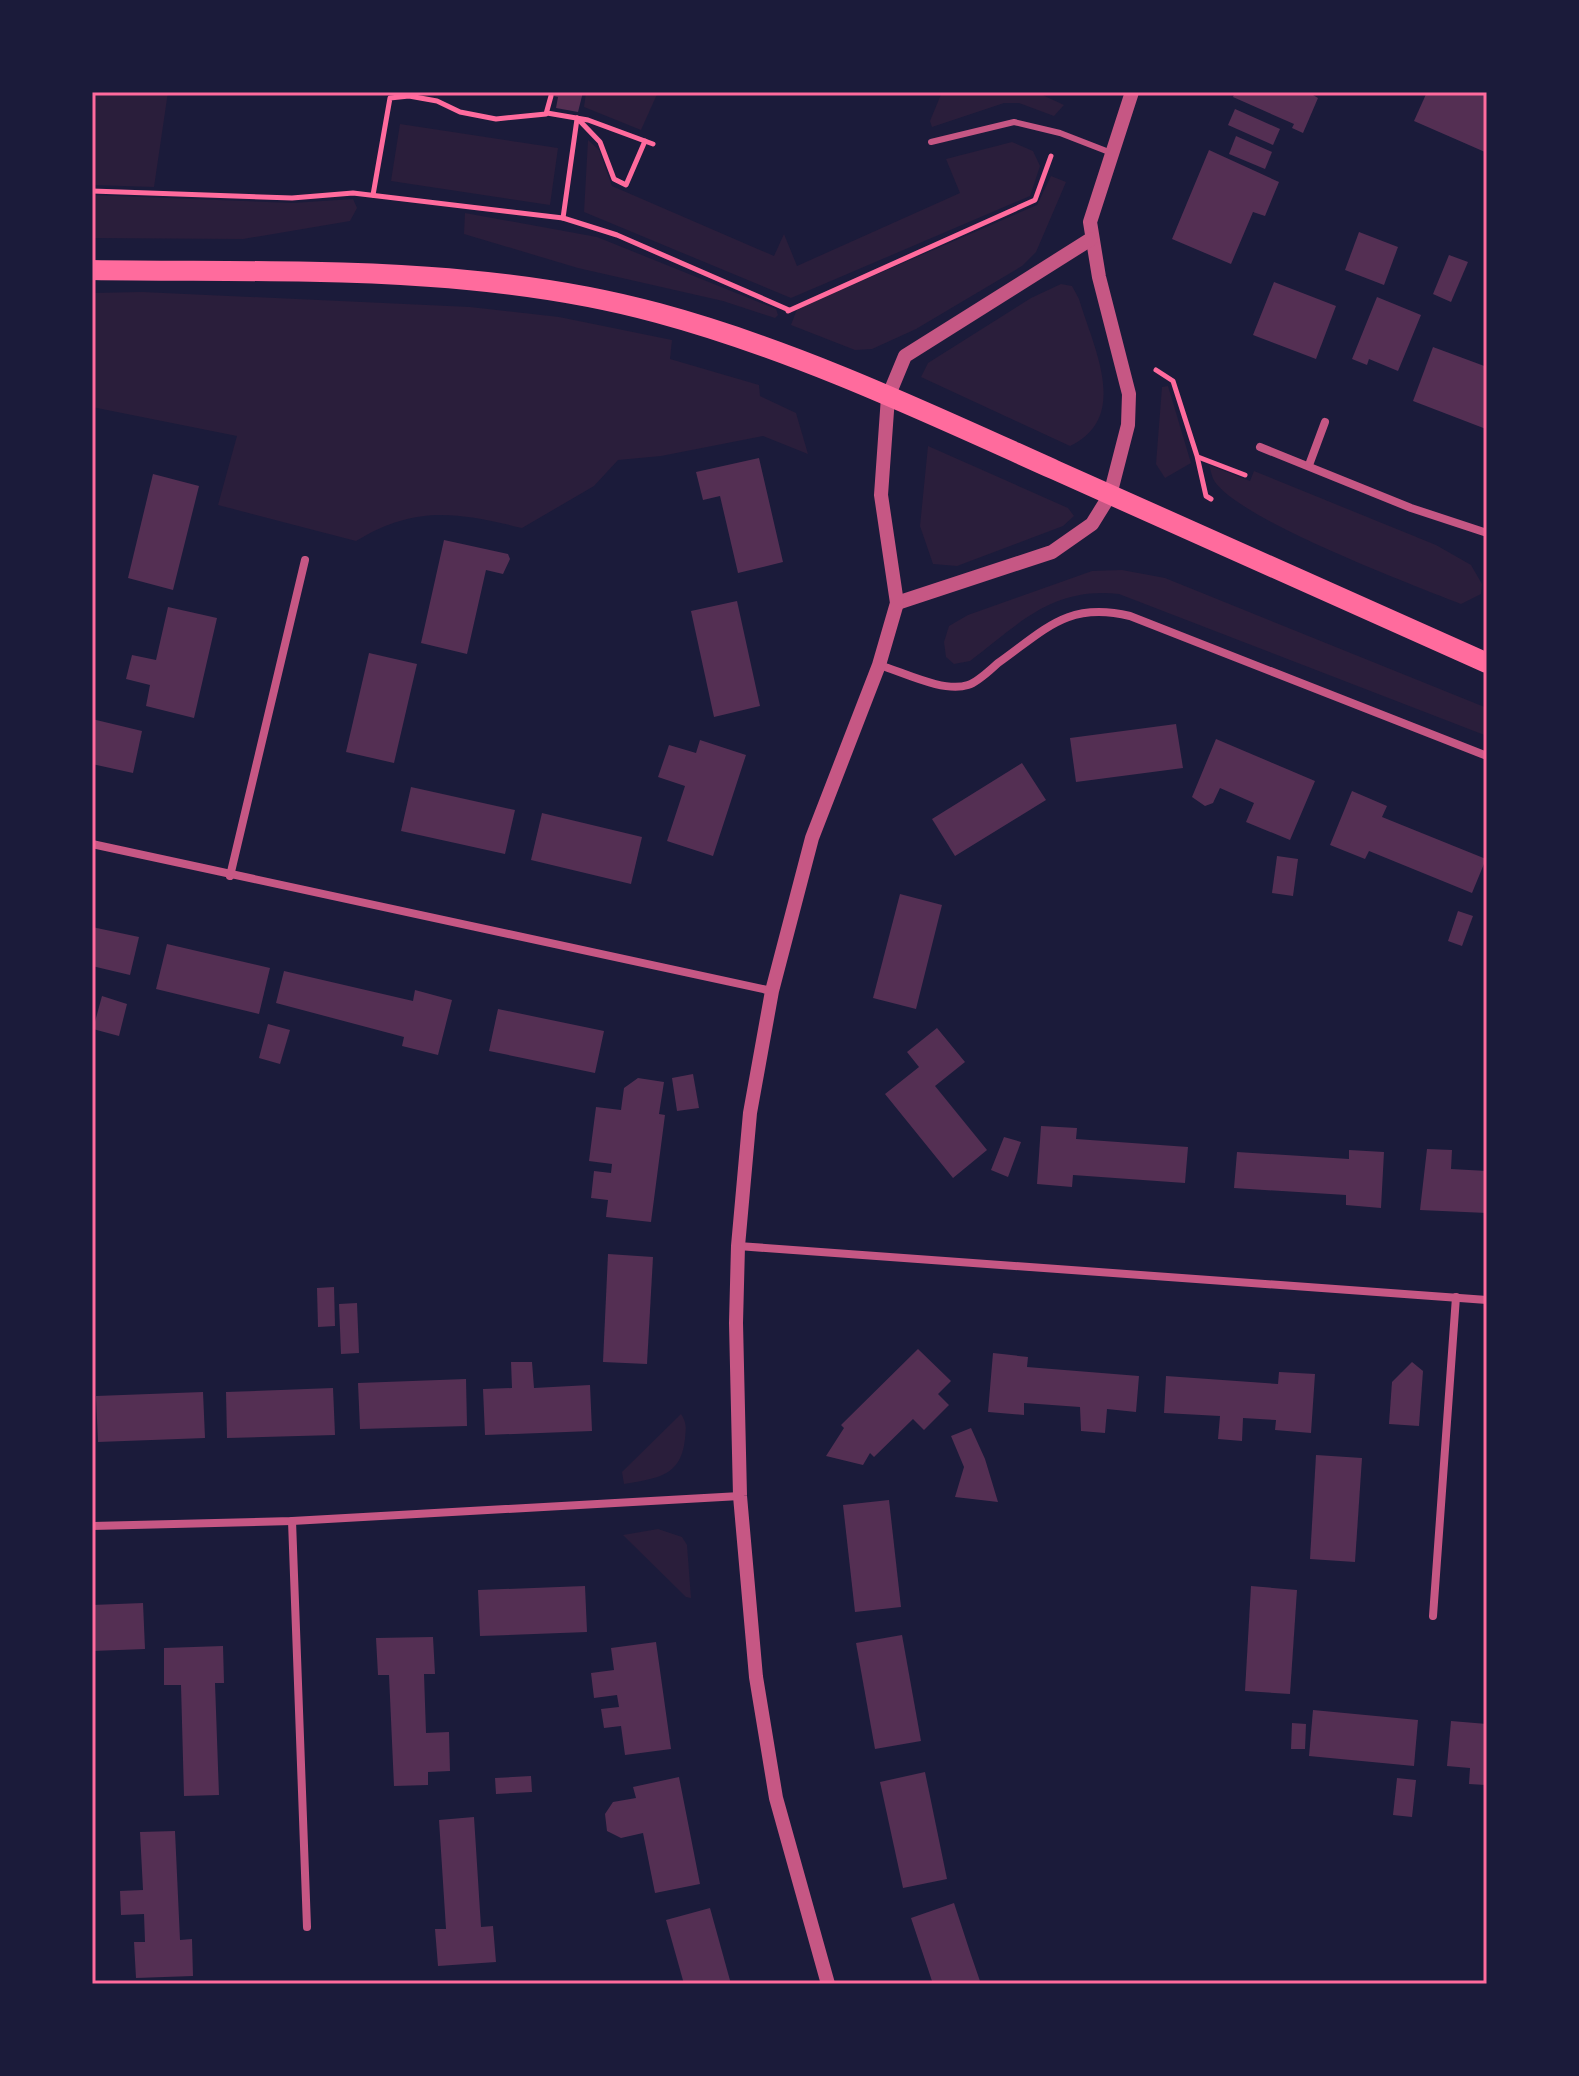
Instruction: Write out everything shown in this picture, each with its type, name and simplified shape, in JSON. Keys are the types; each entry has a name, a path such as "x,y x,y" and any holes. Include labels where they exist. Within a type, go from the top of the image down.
{"main road":[{"path":"92,270 436,277 576,296 643,310 772,348 1487,663"}],"street":[{"path":"897,603 1052,552 1092,524 1110,495 1128,425 1129,394 1091,239 1092,210 1109,152 1132,92"},
{"path":"828,1984 776,1798 756,1677 740,1496 738,1246 750,1113 772,991 812,838 879,665 897,603 881,495 888,397 905,356 1091,239"},
{"path":"1309,465 1325,422"},
{"path":"1260,447 1411,508 1487,533"},
{"path":"230,876 305,560"},
{"path":"879,665 950,686 969,685 1049,627 1080,611 1101,609 1130,616 1487,756"},
{"path":"92,844 772,991"},
{"path":"738,1246 1487,1300"},
{"path":"1433,1616 1456,1297"},
{"path":"92,1526 292,1521 740,1496"},
{"path":"292,1521 307,1927"}],"lane":[{"path":"931,142 1014,122 1060,133 1109,152"}],"path":[{"path":"373,195 390,98 409,94 437,101 460,112 496,119 546,114 577,118 653,144"},
{"path":"546,114 551,96"},
{"path":"577,118 600,142 614,179 626,185 645,141"},
{"path":"563,218 577,118"},
{"path":"772,348 789,310 1035,200 1060,133"},
{"path":"92,191 292,198 373,195 563,218 617,235 789,310"},
{"path":"1119,345 1173,381 1206,496 1220,503 1204,539"}],"shaded area":[{"path":"92,92 168,92 154,187 92,185"},
{"path":"586,92 658,92 641,130 584,107"},
{"path":"942,92 1036,92 1064,105 1054,116 1019,103 1004,103 932,127 930,121"},
{"path":"400,124 558,148 550,205 391,181"},
{"path":"588,140 599,150 612,186 774,256 784,234 797,266 960,193 946,159 1012,142 1033,151 1040,166 1030,196 791,298 584,212"},
{"path":"1051,176 1066,182 1036,252 1022,266 916,329 872,349 855,350 791,325 797,309 1037,205"},
{"path":"92,195 293,203 353,199 357,208 350,221 243,239 92,238"},
{"path":"465,213 597,237 776,309 778,315 775,318 723,301 578,268 464,234"},
{"path":"1061,284 1072,286 1079,299 1103,380 1099,418 1088,433 1070,446 921,377 928,363 1031,298"},
{"path":"142,292 470,307 559,317 672,340 670,359 759,385 760,396 796,413 808,454 763,436 661,456 618,460 594,486 522,528 477,518 437,515 398,522 356,541 218,505 237,436 92,407 92,293"},
{"path":"1168,386 1191,463 1165,478 1156,464 1162,387"},
{"path":"928,446 1068,508 1074,516 1063,526 957,566 933,564 920,526"},
{"path":"1209,465 1250,481 1254,471 1436,545 1471,565 1482,584 1481,594 1461,604 1329,550 1258,515 1232,498 1215,482"},
{"path":"1122,570 1165,578 1487,708 1487,736 1119,594 1095,593 1056,602 1021,621 970,661 954,664 946,657 944,642 949,626 968,615 1092,571"},
{"path":"681,1414 686,1426 685,1439 683,1452 673,1468 657,1477 624,1484 622,1472"},
{"path":"658,1529 682,1537 687,1545 691,1598 686,1597 623,1535"}],"building":[{"path":"534,92 583,92 578,112 556,108 558,97"},
{"path":"1235,92 1308,92 1318,98 1303,133 1292,128 1294,124 1233,97"},
{"path":"1427,92 1487,95 1485,152 1414,121"},
{"path":"1235,109 1280,129 1273,145 1228,125"},
{"path":"1236,136 1272,152 1265,169 1229,154"},
{"path":"1209,150 1279,182 1265,216 1253,212 1231,264 1172,239"},
{"path":"1359,232 1398,247 1384,285 1345,270"},
{"path":"1449,255 1468,262 1451,302 1433,294"},
{"path":"1274,282 1336,306 1316,359 1253,335"},
{"path":"1377,297 1421,315 1398,371 1369,359 1367,365 1352,359"},
{"path":"1433,347 1487,367 1486,429 1413,401"},
{"path":"759,458 783,562 738,573 720,496 703,500 696,472"},
{"path":"153,474 199,486 173,590 128,578"},
{"path":"444,540 508,554 510,559 503,574 486,570 467,654 421,643"},
{"path":"737,601 760,706 714,717 691,611"},
{"path":"168,607 217,618 194,718 146,706 150,685 126,679 132,655 156,660"},
{"path":"369,653 417,664 394,763 346,752"},
{"path":"92,719 142,731 133,773 92,764"},
{"path":"1176,724 1183,768 1076,782 1070,738"},
{"path":"1216,739 1315,781 1290,840 1246,822 1254,803 1220,788 1213,803 1205,806 1192,797"},
{"path":"700,740 746,755 713,856 667,841 685,786 658,777 669,745 696,753"},
{"path":"1022,763 1046,800 955,856 932,819"},
{"path":"411,787 515,810 505,854 401,831"},
{"path":"1352,791 1387,806 1382,817 1486,859 1472,893 1369,851 1365,859 1330,845"},
{"path":"542,813 642,837 631,884 531,860"},
{"path":"1277,856 1298,859 1293,896 1272,893"},
{"path":"900,894 942,905 916,1009 873,998"},
{"path":"1458,911 1473,916 1462,946 1448,941"},
{"path":"92,927 139,937 130,975 92,966"},
{"path":"167,944 270,968 259,1014 156,989"},
{"path":"284,971 413,1001 415,990 452,1000 438,1055 402,1046 404,1037 276,1003"},
{"path":"102,996 127,1004 119,1036 93,1029"},
{"path":"498,1009 604,1031 595,1073 489,1051"},
{"path":"268,1024 290,1030 280,1064 259,1058"},
{"path":"937,1028 965,1062 935,1086 987,1150 953,1178 885,1094 919,1067 907,1052"},
{"path":"693,1074 699,1108 677,1111 672,1078"},
{"path":"638,1078 664,1082 659,1114 665,1115 651,1222 606,1217 608,1200 591,1198 594,1171 611,1173 612,1164 589,1161 596,1107 621,1110 624,1088"},
{"path":"1041,1126 1077,1128 1076,1139 1188,1147 1185,1183 1073,1175 1072,1187 1037,1184"},
{"path":"1004,1137 1021,1142 1008,1177 991,1170"},
{"path":"1427,1149 1452,1150 1451,1169 1487,1171 1487,1213 1420,1210"},
{"path":"1349,1150 1384,1152 1381,1208 1346,1205 1346,1195 1234,1188 1237,1152 1349,1159"},
{"path":"608,1254 653,1257 647,1364 603,1362"},
{"path":"334,1287 335,1326 318,1327 317,1288"},
{"path":"357,1303 359,1353 341,1354 339,1304"},
{"path":"918,1349 951,1381 938,1394 949,1405 924,1430 913,1419 874,1457 870,1453 863,1465 826,1456 844,1428 841,1425"},
{"path":"993,1353 1028,1357 1027,1367 1139,1376 1136,1412 1107,1409 1105,1433 1081,1431 1080,1407 1024,1403 1024,1415 988,1412"},
{"path":"511,1362 532,1362 534,1388 590,1385 592,1431 485,1435 483,1389 512,1388"},
{"path":"1412,1362 1423,1371 1419,1426 1389,1424 1392,1382"},
{"path":"1279,1372 1315,1374 1311,1433 1275,1430 1276,1420 1243,1418 1242,1441 1218,1439 1220,1416 1164,1413 1166,1376 1278,1384"},
{"path":"466,1379 467,1426 360,1429 358,1383"},
{"path":"333,1388 335,1435 227,1438 226,1392"},
{"path":"203,1392 205,1438 98,1442 96,1396"},
{"path":"971,1428 985,1459 998,1502 955,1497 964,1467 951,1436"},
{"path":"1316,1455 1362,1458 1355,1562 1310,1559"},
{"path":"889,1500 901,1607 855,1612 843,1505"},
{"path":"585,1586 587,1632 480,1636 478,1590"},
{"path":"1251,1586 1297,1590 1290,1694 1245,1691"},
{"path":"143,1603 145,1649 92,1651 92,1605"},
{"path":"902,1635 921,1741 875,1749 856,1643"},
{"path":"433,1637 435,1674 424,1674 426,1733 449,1732 450,1771 428,1772 428,1785 394,1786 389,1675 378,1675 376,1638"},
{"path":"656,1642 671,1749 625,1755 621,1726 604,1728 601,1709 619,1707 617,1695 594,1698 591,1673 614,1670 611,1648"},
{"path":"223,1646 224,1683 215,1683 219,1795 184,1796 181,1685 164,1685 164,1648"},
{"path":"1313,1710 1418,1720 1414,1766 1309,1756"},
{"path":"1451,1721 1487,1724 1486,1785 1469,1784 1470,1768 1447,1766"},
{"path":"1292,1723 1306,1724 1305,1749 1291,1749"},
{"path":"925,1772 947,1879 903,1888 880,1782"},
{"path":"531,1776 532,1792 496,1794 495,1778"},
{"path":"679,1777 700,1884 655,1893 643,1833 621,1838 607,1831 605,1814 613,1802 636,1798 633,1787"},
{"path":"1397,1778 1416,1780 1412,1817 1393,1815"},
{"path":"474,1817 481,1927 493,1926 496,1962 438,1966 435,1929 446,1929 439,1820"},
{"path":"175,1831 180,1940 192,1939 193,1976 136,1978 134,1942 145,1942 144,1914 121,1915 120,1891 143,1890 140,1832"},
{"path":"954,1903 981,1984 933,1984 911,1918"},
{"path":"710,1908 731,1984 684,1984 666,1920"}]}
